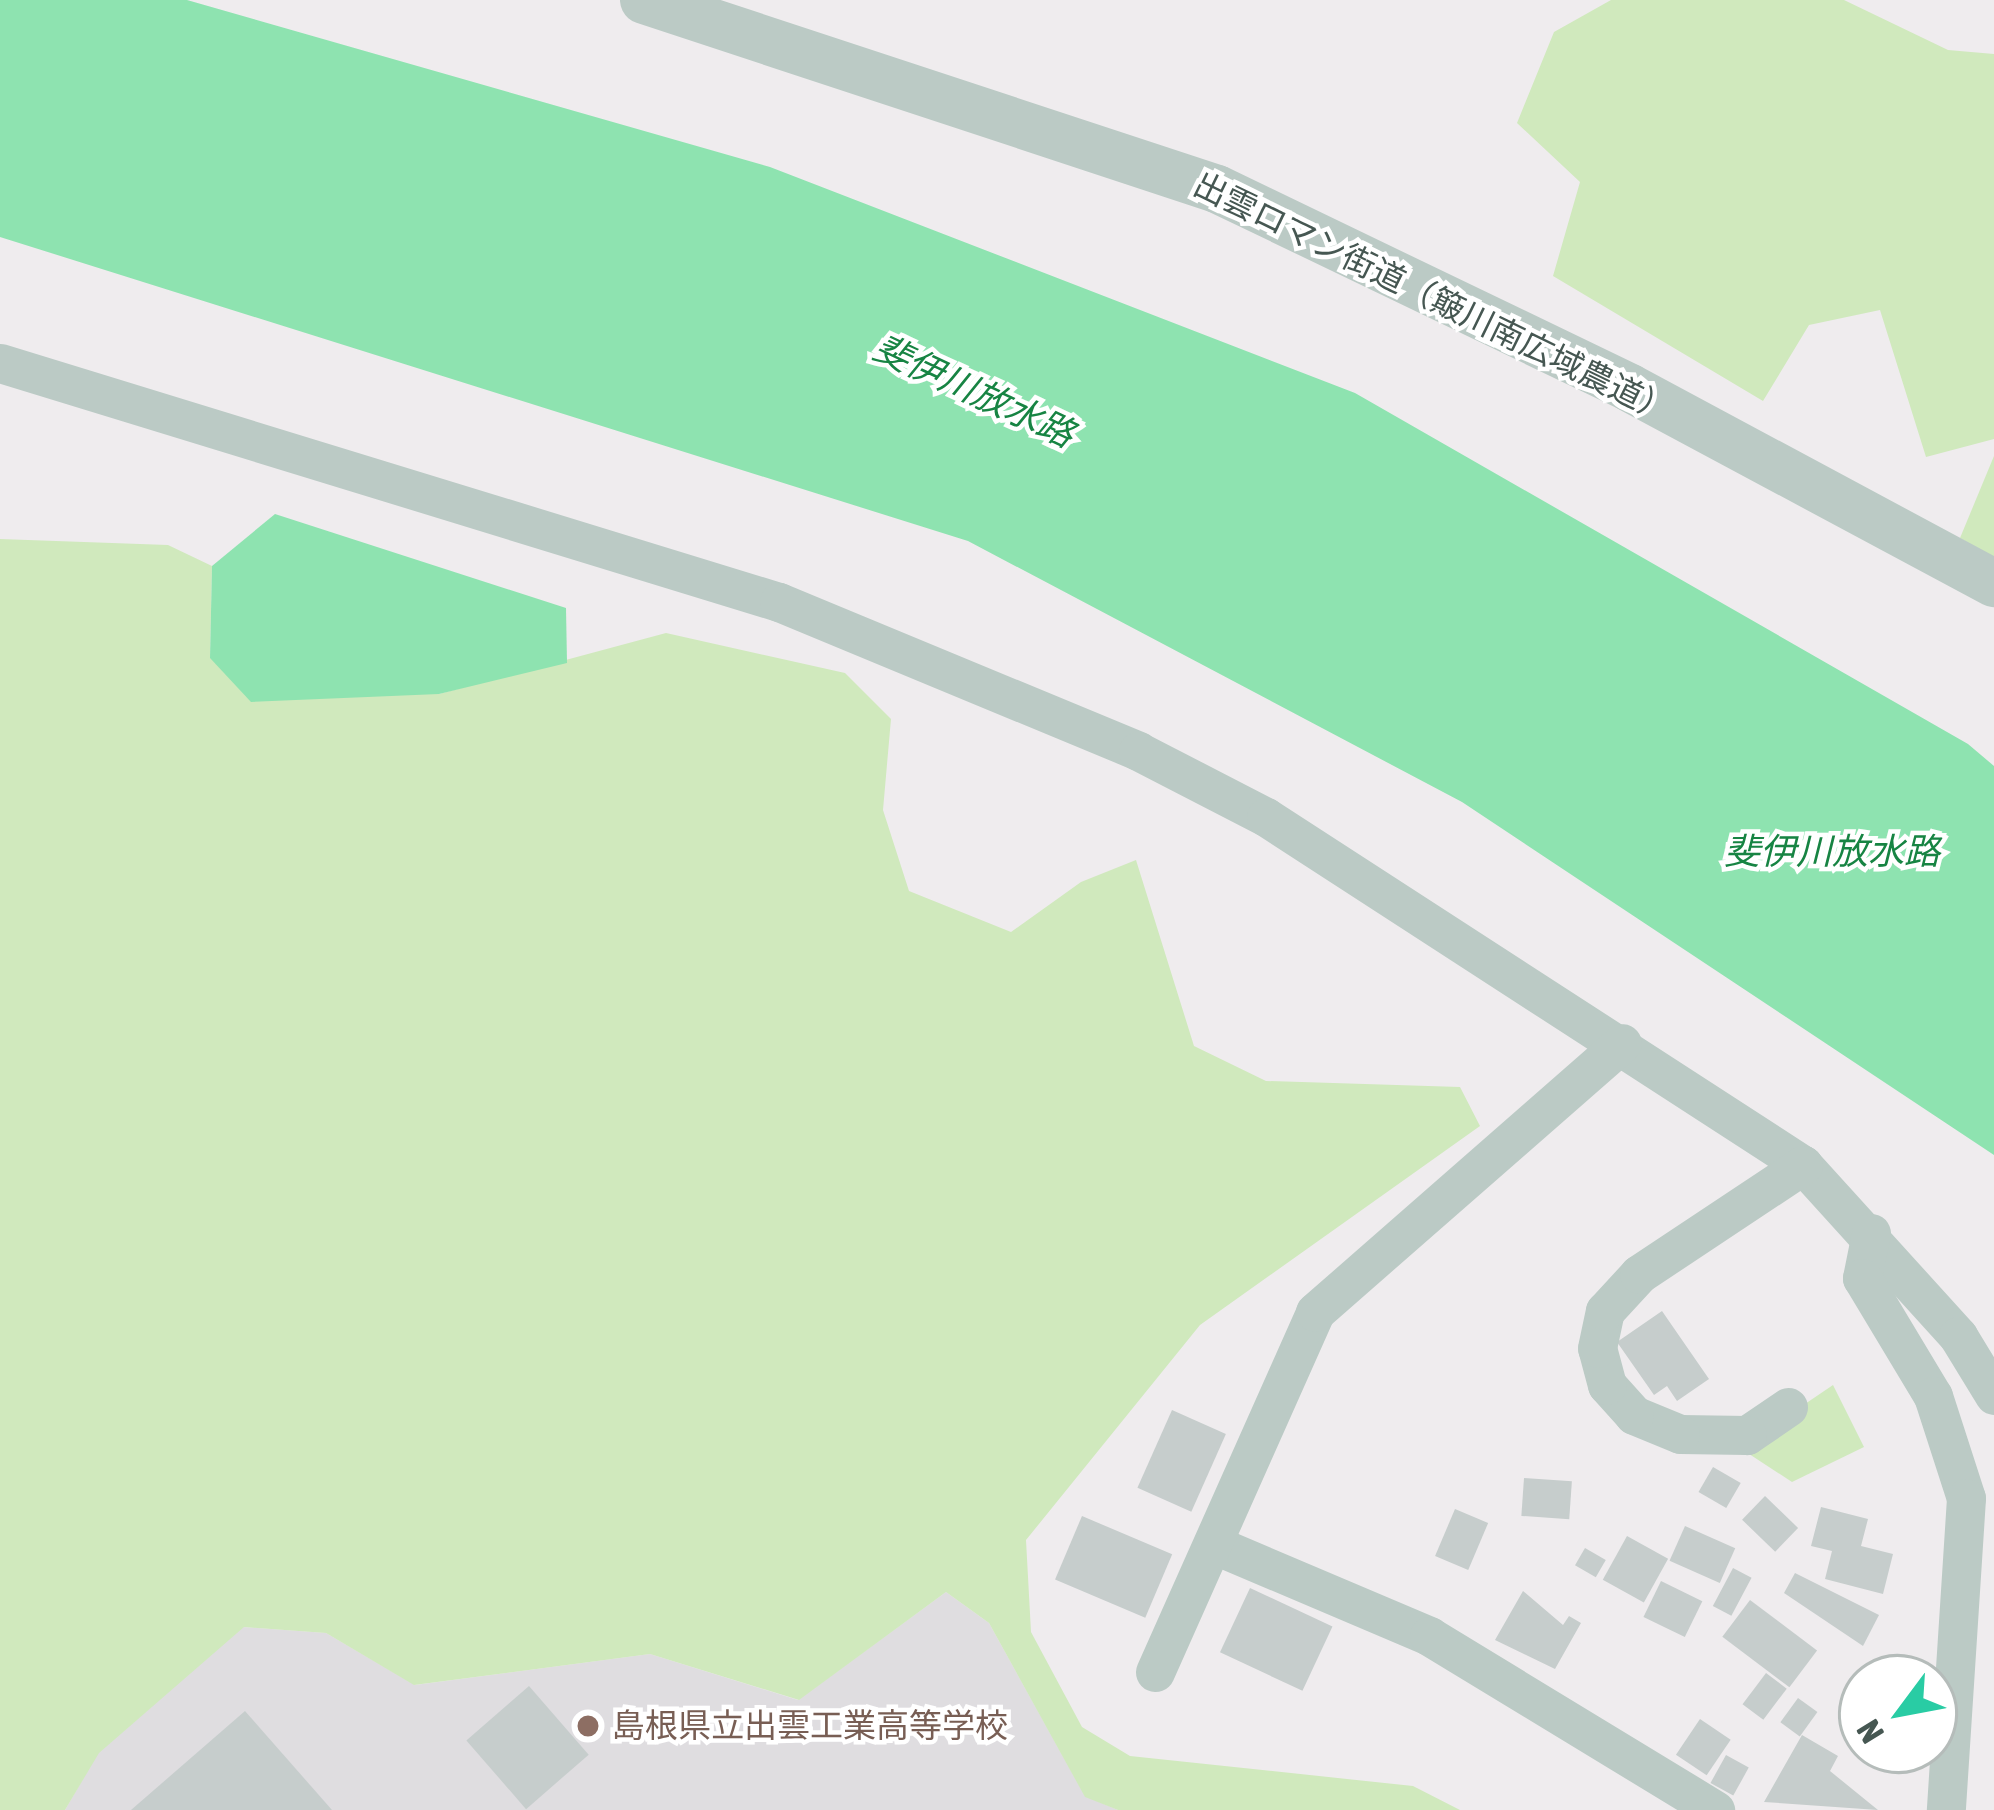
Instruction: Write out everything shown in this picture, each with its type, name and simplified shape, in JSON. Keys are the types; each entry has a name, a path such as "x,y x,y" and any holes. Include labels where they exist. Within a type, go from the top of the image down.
{"street":[{"name":"出雲ロマン街道（簸川南広域農道）","path":"644,0 1217,190 1630,388 1994,583"},
{"path":"0,363 779,602 1138,751 1266,818 1622,1043 1803,1166 1871,1233 1994,1395"},
{"path":"1155,1672 1315,1312 1622,1043"},
{"path":"1788,1407 1748,1435 1681,1434 1634,1414 1607,1385 1597,1348 1605,1311 1639,1274 1803,1166"},
{"path":"1871,1233 1862,1278 1933,1396 1966,1498 1946,1810"},
{"path":"1215,1545 1429,1636 1715,1810"}],"shaded area":[{"path":"1611,0 1844,0 1948,50 1994,54 1994,439 1926,457 1880,310 1809,325 1763,401 1553,276 1580,182 1517,123 1554,32"},
{"path":"1994,456 1994,558 1960,538"},
{"path":"0,539 168,545 212,566 210,658 439,694 666,633 845,673 891,719 883,810 909,891 1011,932 1081,882 1136,860 1194,1046 1266,1081 1460,1087 1480,1126 1200,1325 1026,1540 1031,1632 1082,1727 1130,1756 1413,1786 1460,1810 1118,1810 1085,1797 989,1623 946,1592 799,1700 650,1654 414,1685 326,1633 244,1627 99,1753 65,1810 0,1810"},
{"path":"1833,1385 1864,1447 1792,1482 1740,1448"},
{"name":"島根県立出雲工業高等学校","path":"946,1592 989,1623 1085,1796 1118,1810 65,1810 98,1753 243,1627 326,1633 415,1685 650,1654 798,1700"}],"water":[{"name":"斐伊川放水路","path":"0,0 187,0 770,167 1355,393 1968,744 1994,766 1994,1155 1462,802 968,541 0,237"},
{"path":"275,514 566,608 567,663 439,694 251,702 210,658 212,566"}],"building":[{"path":"1662,1311 1709,1379 1677,1401 1667,1386 1654,1395 1617,1342"},
{"path":"1172,1410 1226,1434 1191,1512 1137,1488"},
{"path":"1713,1467 1741,1483 1726,1508 1698,1492"},
{"path":"1524,1478 1572,1481 1569,1519 1521,1516"},
{"path":"1765,1496 1798,1528 1775,1552 1742,1520"},
{"path":"1821,1507 1868,1519 1861,1546 1893,1554 1883,1594 1825,1579 1832,1551 1811,1546"},
{"path":"1455,1509 1488,1523 1468,1570 1435,1556"},
{"path":"1082,1516 1172,1554 1145,1618 1055,1580"},
{"path":"1685,1526 1735,1548 1720,1583 1670,1561"},
{"path":"1627,1536 1668,1559 1644,1603 1603,1580"},
{"path":"1585,1548 1606,1560 1596,1577 1575,1565"},
{"path":"1733,1568 1752,1578 1731,1616 1713,1606"},
{"path":"1795,1573 1879,1615 1863,1646 1784,1593"},
{"path":"1661,1581 1702,1601 1685,1637 1643,1617"},
{"path":"1250,1588 1332,1626 1302,1691 1220,1652"},
{"path":"1523,1591 1563,1625 1569,1616 1581,1623 1555,1669 1495,1640"},
{"path":"1750,1600 1817,1651 1789,1687 1722,1637"},
{"path":"1766,1673 1787,1689 1763,1720 1743,1704"},
{"path":"529,1686 589,1755 526,1809 466,1740"},
{"path":"1798,1698 1817,1712 1800,1736 1780,1722"},
{"path":"245,1711 332,1810 131,1810"},
{"path":"1700,1719 1731,1740 1707,1775 1676,1755"},
{"path":"1802,1735 1838,1756 1830,1771 1878,1810 1764,1802"},
{"path":"1726,1755 1749,1768 1733,1796 1710,1783"}],"place":[{"name":"島根県立出雲工業高等学校","path":"588,1726"}]}
